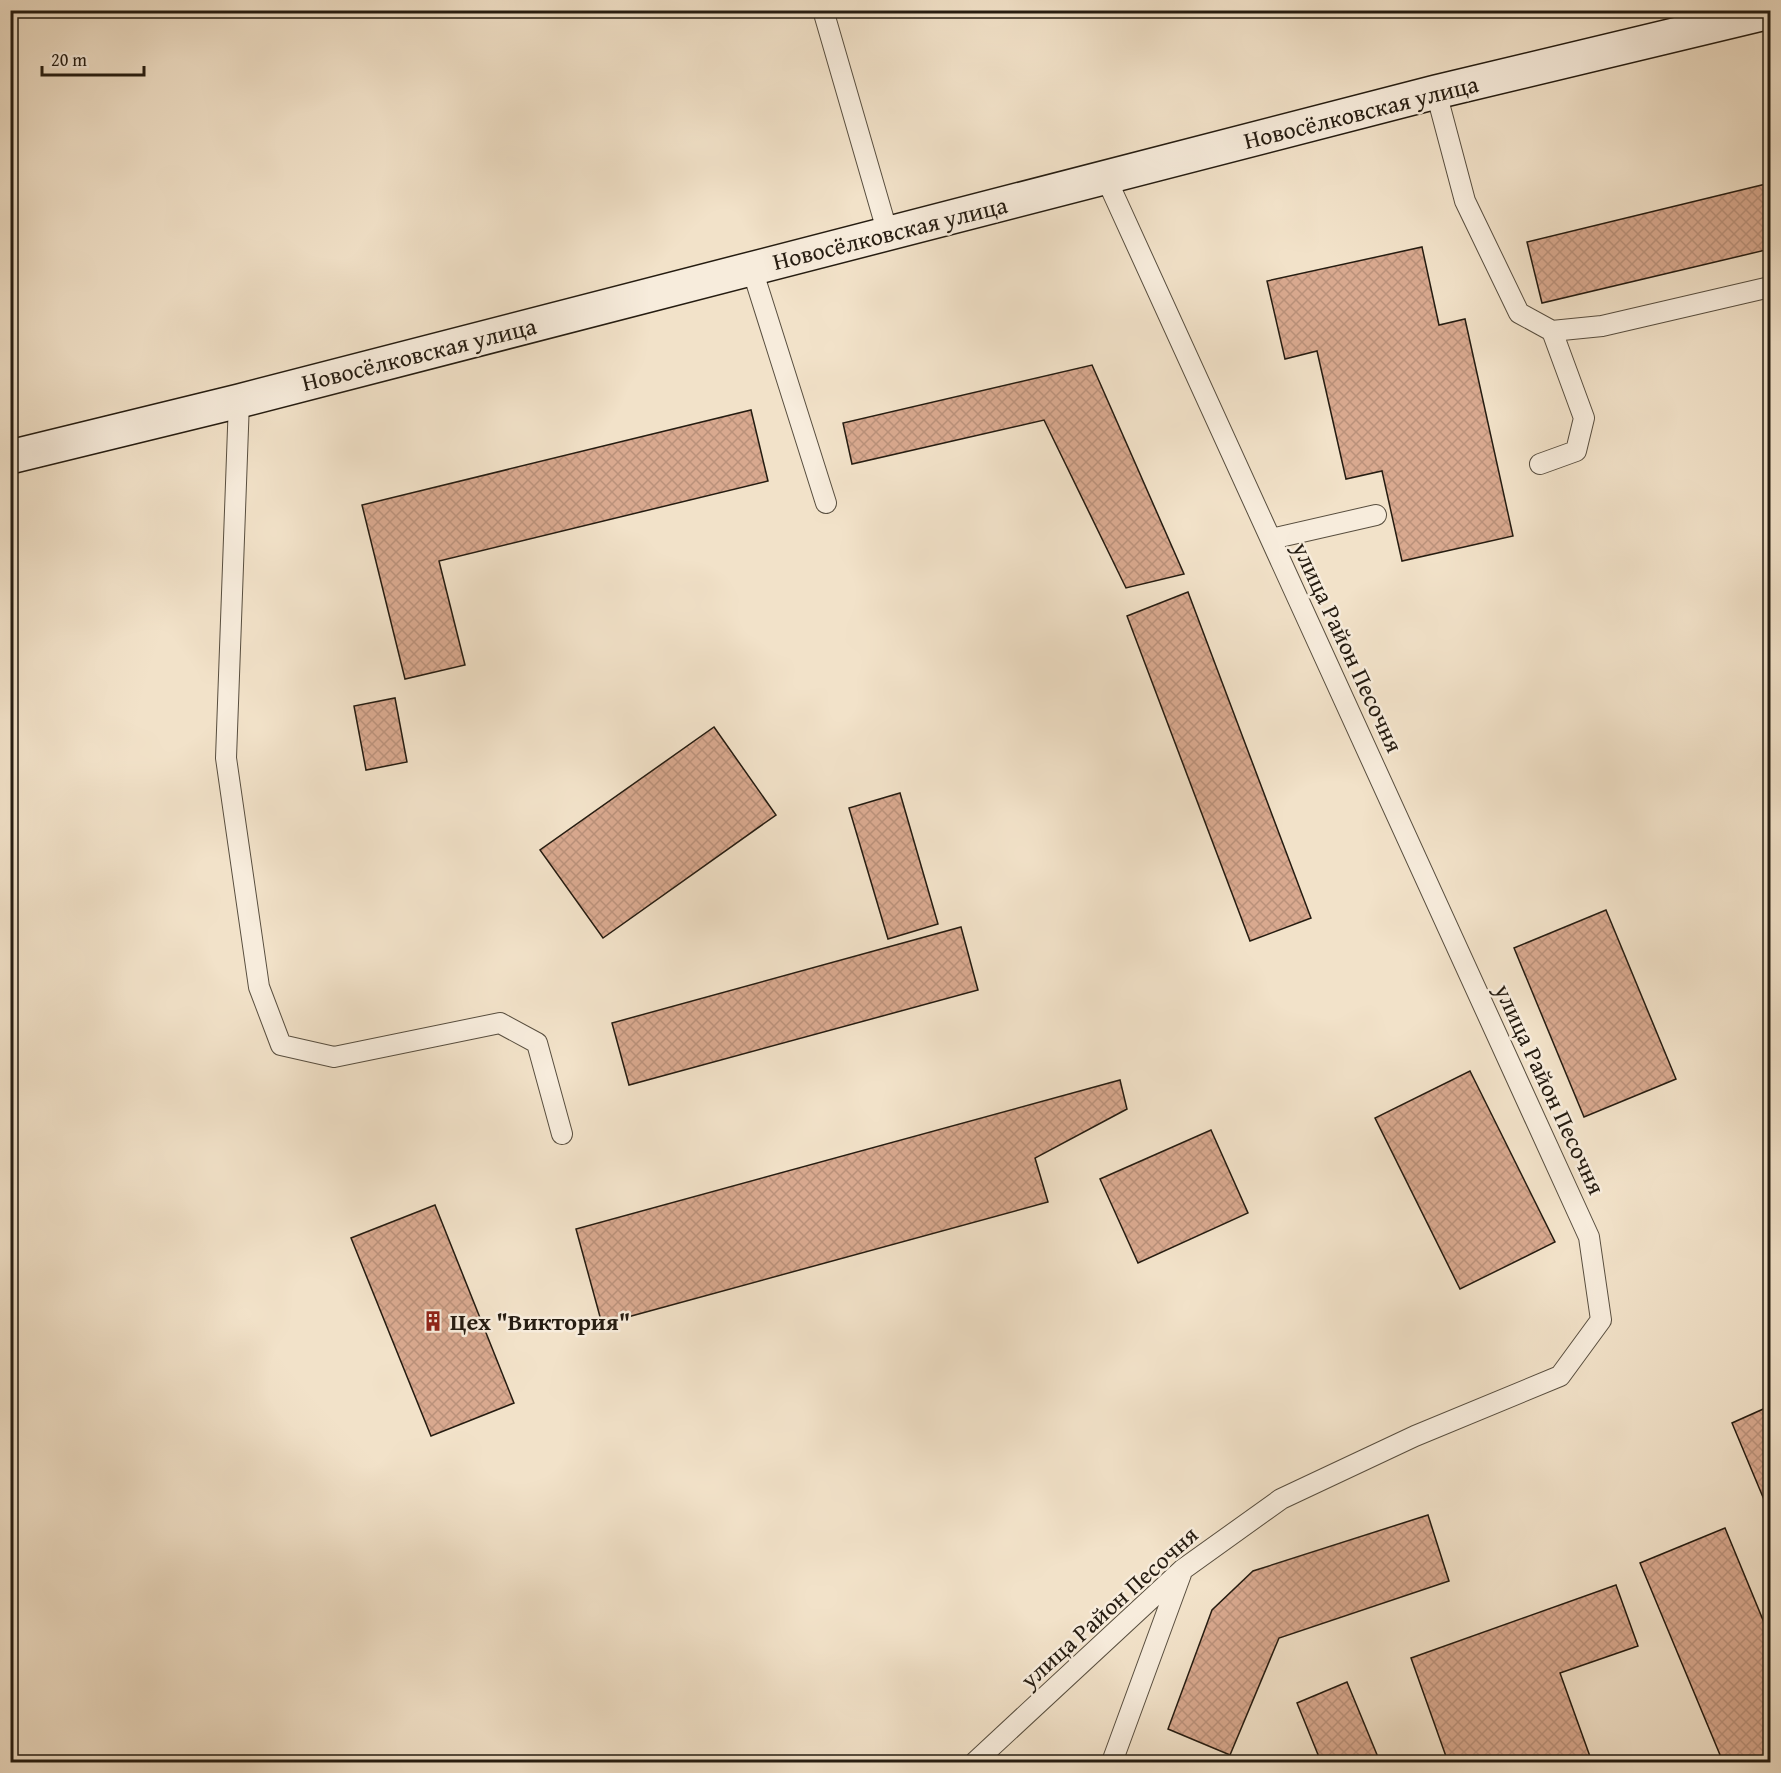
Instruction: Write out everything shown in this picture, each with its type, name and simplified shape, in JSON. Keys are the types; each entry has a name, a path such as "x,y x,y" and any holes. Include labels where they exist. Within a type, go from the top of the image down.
{"street":[{"name":"Новосёлковская улица","path":"10,457 239,401 1436,92 1770,12"}],"lane":[{"path":"823,10 888,234"},
{"path":"1436,92 1465,201 1519,313 1552,331 1602,326 1770,288"},
{"name":"улица Район Песочня","path":"975,1762 1182,1570 1281,1499 1415,1436 1560,1376 1601,1320 1589,1237 1106,178"},
{"path":"752,269 826,503"},
{"path":"1540,464 1576,451 1584,418 1552,331"},
{"path":"239,401 226,758 259,987 281,1045 334,1057 500,1023 537,1043 562,1134"},
{"path":"1271,539 1376,515"},
{"path":"1112,1762 1182,1570"}],"building":[{"path":"1770,183 1770,249 1542,303 1527,242"},
{"path":"1422,247 1439,325 1465,319 1513,536 1402,561 1382,471 1346,479 1317,351 1285,359 1267,281"},
{"path":"1092,365 1184,574 1126,588 1044,420 852,464 843,423"},
{"path":"751,410 768,481 439,561 465,665 405,679 362,505"},
{"path":"1188,592 1311,918 1250,941 1127,616"},
{"path":"395,698 407,762 366,770 354,706"},
{"path":"714,727 776,815 603,938 540,850"},
{"path":"900,793 938,924 888,939 849,808"},
{"path":"1606,910 1676,1079 1584,1117 1514,948"},
{"path":"961,927 978,990 629,1085 612,1023"},
{"path":"1470,1071 1555,1242 1460,1289 1375,1118"},
{"path":"1120,1080 1127,1109 1035,1158 1048,1202 602,1324 576,1229"},
{"path":"1211,1130 1248,1213 1138,1263 1100,1179"},
{"name":"Цех \"Виктория\"","path":"435,1205 514,1403 431,1436 351,1238"},
{"path":"1770,1406 1770,1514 1732,1423"},
{"path":"1428,1515 1449,1581 1279,1638 1230,1755 1168,1729 1212,1610 1253,1571"},
{"path":"1725,1528 1770,1637 1770,1762 1723,1762 1640,1563"},
{"path":"1616,1585 1638,1646 1560,1673 1592,1762 1448,1762 1411,1658"},
{"path":"1347,1682 1380,1762 1321,1762 1297,1703"}],"place":[{"name":"Цех \"Виктория\"","path":"433,1321"}]}
